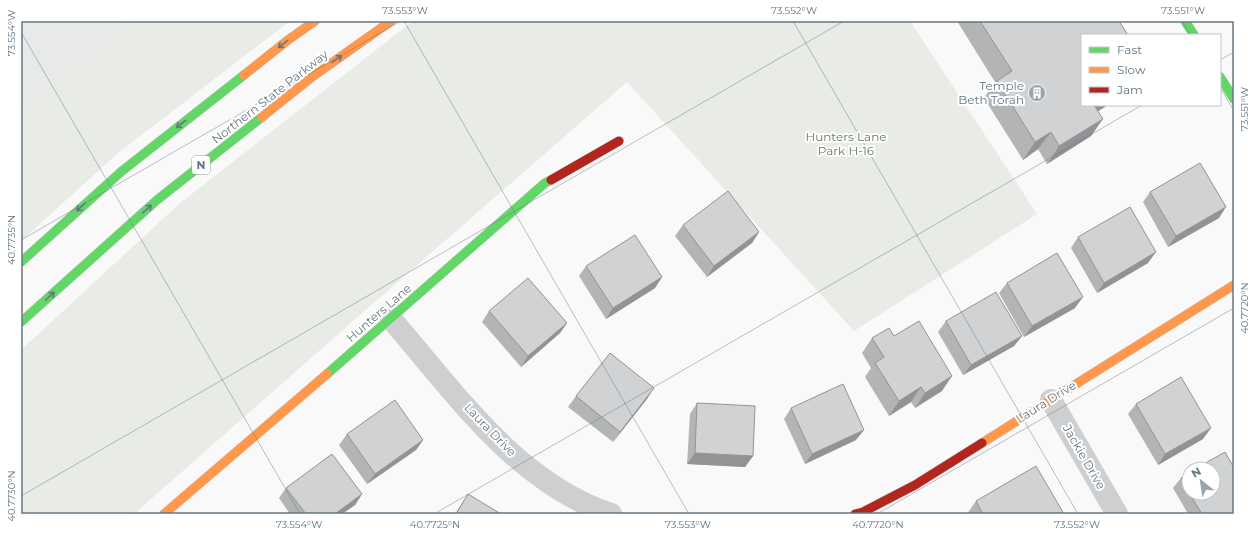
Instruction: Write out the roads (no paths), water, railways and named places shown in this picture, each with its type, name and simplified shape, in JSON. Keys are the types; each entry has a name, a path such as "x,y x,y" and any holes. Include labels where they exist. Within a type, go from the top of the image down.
{"main road":[{"path":"21,262 122,171 288,40 315,21"},
{"name":"Northern State Parkway","path":"21,322 157,200 312,77 391,21"},
{"path":"1185,21 1193,34"},
{"path":"1221,79 1234,99"},
{"name":"Hunters Lane","path":"164,514 391,319 546,183 619,141"},
{"name":"Laura Drive","path":"856,514 863,512 915,485 1234,285"}],"street":[{"name":"Laura Drive","path":"391,319 488,432 529,470 571,496 611,514"},
{"name":"Jackie Drive","path":"1051,400 1117,514"}],"place":[{"name":"Temple Beth Torah","path":"1037,93"}],"park label":[{"name":"Hunters Lane Park H-16","path":"846,144"}]}
